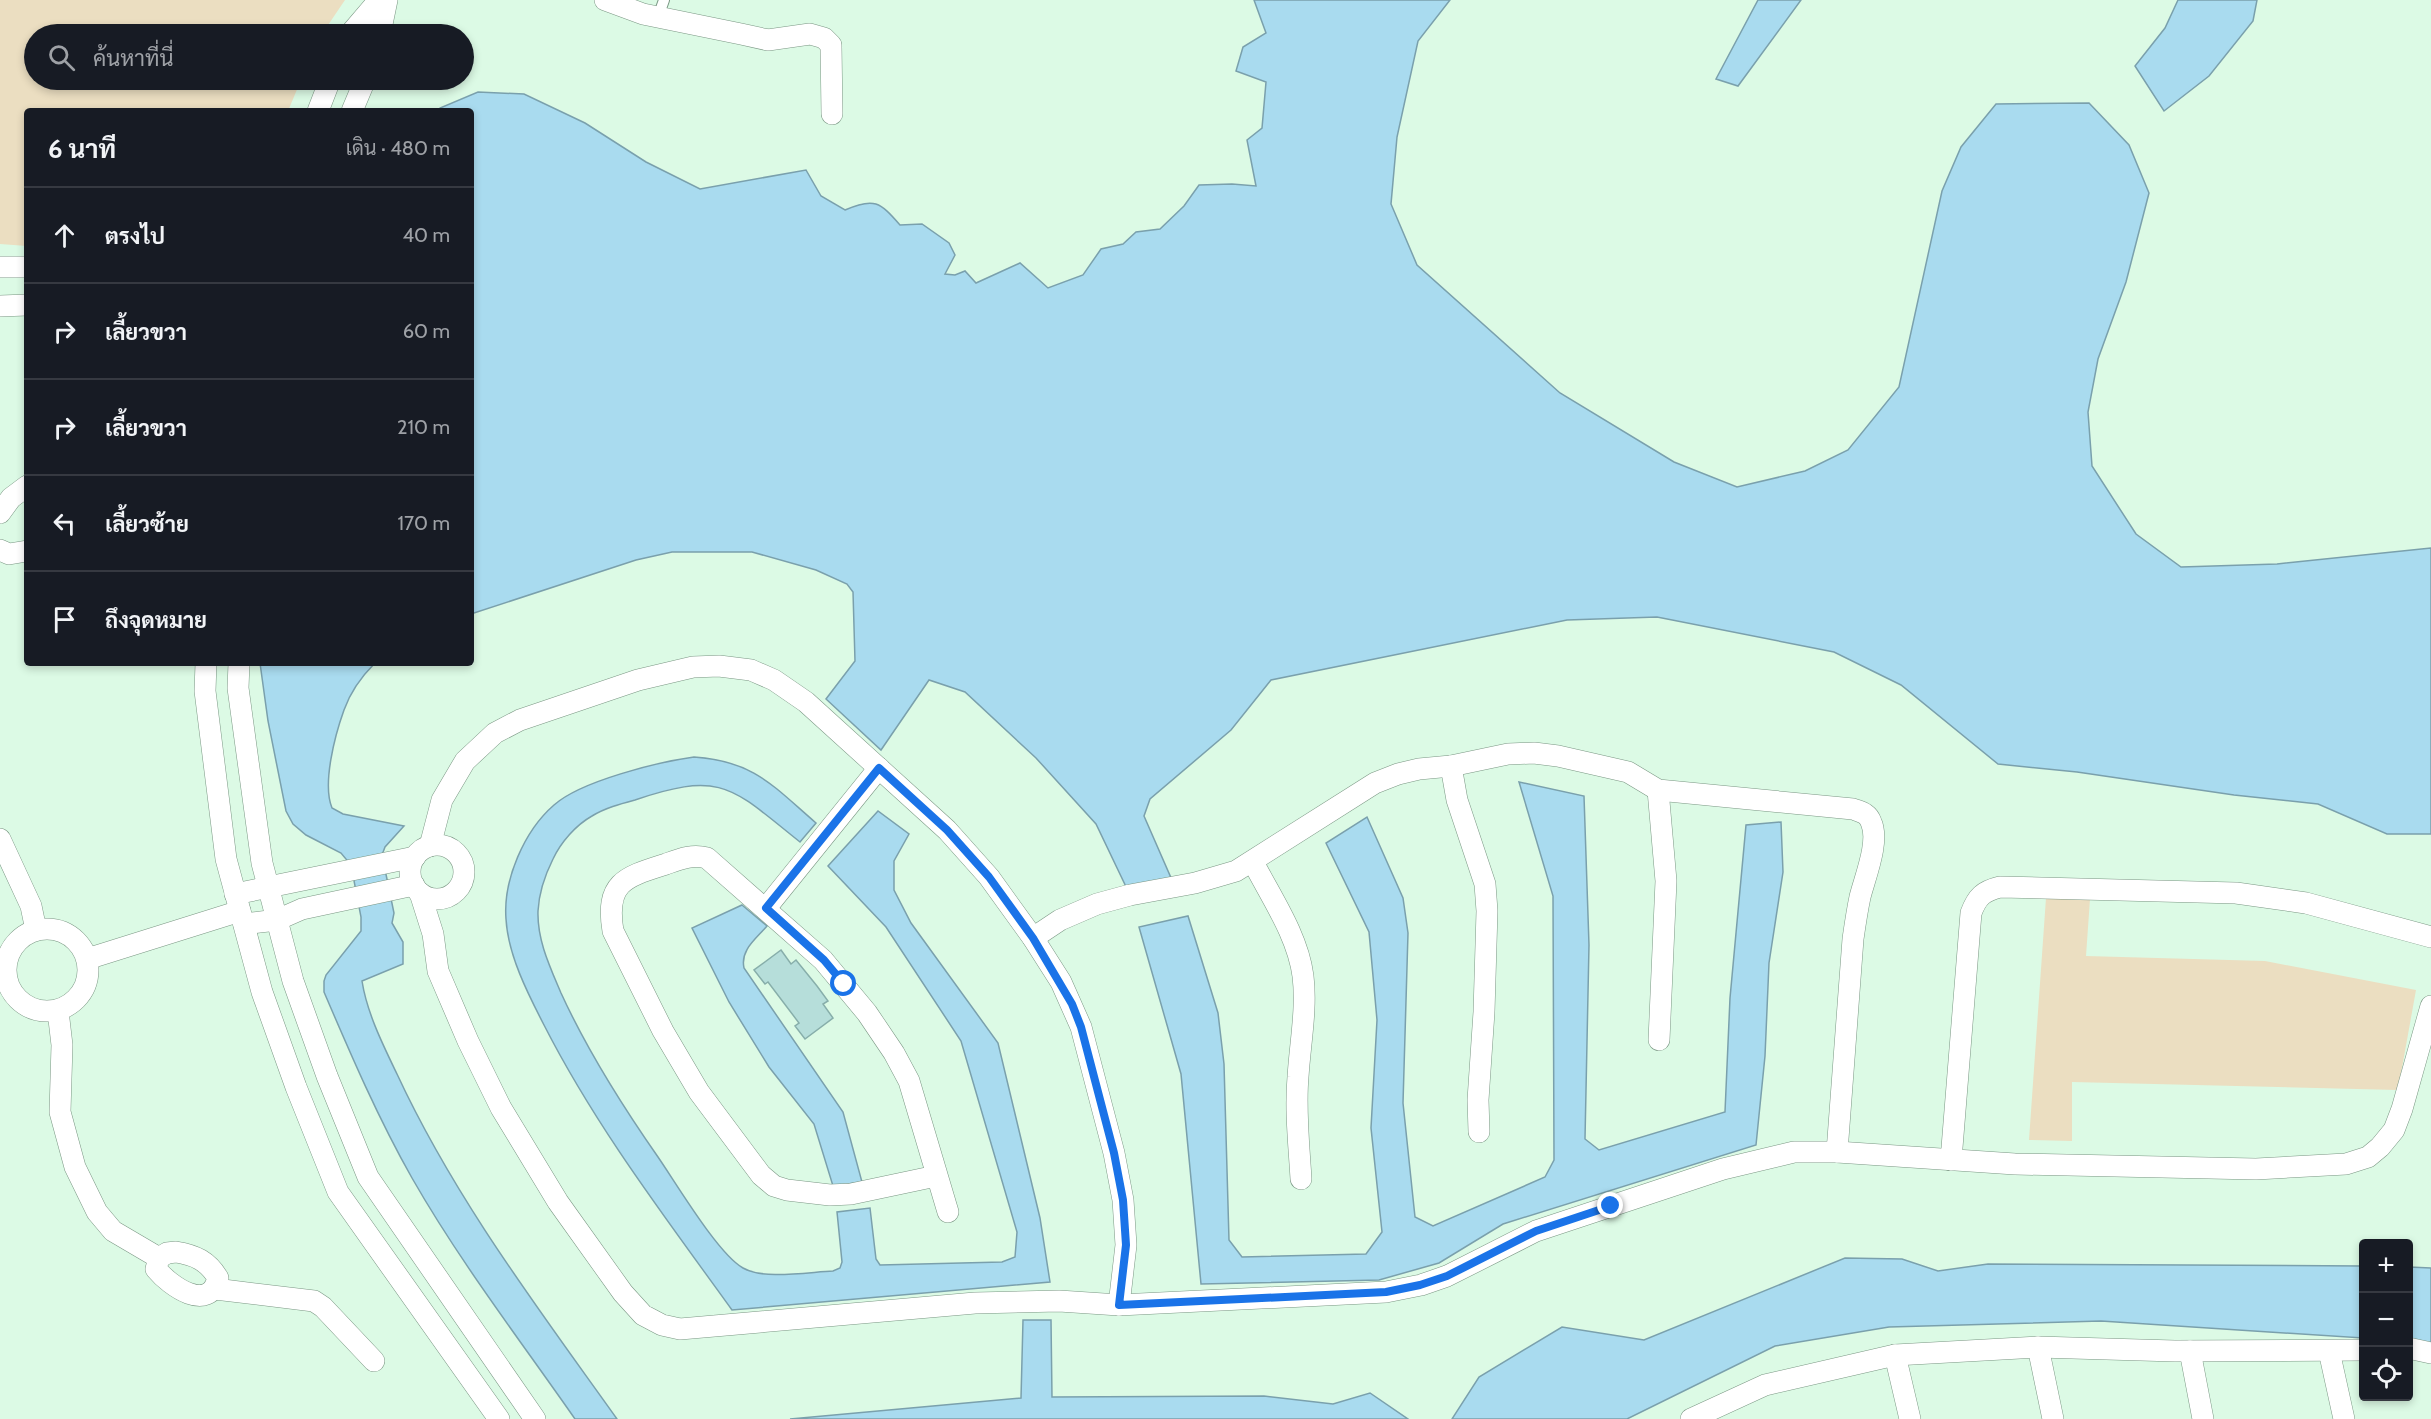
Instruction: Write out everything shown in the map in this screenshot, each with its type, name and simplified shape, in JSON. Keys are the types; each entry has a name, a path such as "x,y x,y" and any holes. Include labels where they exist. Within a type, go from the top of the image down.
{"street":[{"path":"359,24 379,0"},
{"path":"382,24 387,0"},
{"path":"605,0 661,9 768,40 810,34 824,38 831,45 832,114"},
{"path":"319,108 326,90"},
{"path":"353,108 360,90"},
{"path":"0,267 24,267"},
{"path":"0,306 24,305"},
{"path":"0,513 11,498 24,488"},
{"path":"0,550 9,554 24,552"},
{"path":"206,666 205,691 226,859 262,992 296,1087 338,1192 499,1419"},
{"path":"239,666 238,688 262,863 293,981 327,1076 368,1177 535,1419"},
{"path":"1119,1305 1126,1245 1123,1200 1114,1153 1081,1027 1060,982 1033,938 989,877 947,830 806,702 774,680 751,670 719,666 693,667 638,680 520,720 495,733 471,754 454,777 442,800 437,820 410,876 409,889 433,934 438,971 468,1041 501,1108 558,1202 622,1293 643,1315 662,1325 680,1329 702,1329 975,1303 1059,1301 1119,1305 1359,1294 1409,1287 1447,1276 1536,1231 1723,1169 1794,1152 1837,1152 2015,1164 2256,1169 2307,1168 2346,1164 2368,1157 2394,1130 2431,1006"},
{"path":"1033,938 1060,920 1097,904 1130,895 1195,883 1236,871 1375,783 1398,774 1508,754 1534,753 1558,756 1628,772 1658,790 1852,809 1866,814 1872,823 1872,855 1861,891 1853,939 1837,1152"},
{"path":"1451,766 1457,800 1485,884 1487,911 1484,1012 1478,1100 1479,1132"},
{"path":"766,908 879,768"},
{"path":"1658,790 1666,881 1659,1040"},
{"path":"433,934 464,878 464,869 437,820"},
{"path":"0,839 31,906 36,930"},
{"path":"87,959 240,910 268,887 387,863 440,845 456,853"},
{"path":"936,1176 866,1192 830,1195 787,1191 774,1186 761,1175 699,1092 663,1031 613,931 612,901 617,889 627,877 697,855 707,858 824,960 867,1012 909,1081 948,1212"},
{"path":"1253,862 1288,930 1303,975 1304,1003 1298,1080 1301,1179"},
{"path":"262,863 300,879"},
{"path":"1951,1160 1971,913 1977,899 1987,890 2000,887 2236,893 2306,903 2431,937"},
{"path":"240,910 277,920 302,909 409,889 437,900 454,894"},
{"path":"285,949 302,909"},
{"path":"46,929 67,934 83,949 87,959 87,981 83,991 68,1006 58,1011 36,1011 26,1007 18,1000 7,981 5,971 11,950 26,934 36,930 46,929"},
{"path":"58,1011 62,1045 60,1112 75,1167 97,1212 113,1231 159,1258"},
{"path":"167,1253 192,1254 212,1269 218,1278 215,1289 209,1294 199,1295 175,1287 156,1269 159,1258 167,1253"},
{"path":"215,1289 314,1301 323,1307 374,1361"},
{"path":"2038,1347 2053,1419"},
{"path":"1691,1419 1765,1385 1894,1355 2038,1347 2190,1351 2359,1350"},
{"path":"2413,1349 2431,1353"},
{"path":"2190,1351 2203,1419"},
{"path":"2329,1351 2343,1419"},
{"path":"1894,1355 1910,1419"}],"shaded area":[{"path":"0,0 345,0 329,24 24,24 24,90 297,90 289,108 24,108 24,246 0,244"},
{"path":"2046,898 2090,899 2086,956 2265,961 2416,990 2398,1090 2072,1082 2072,1141 2029,1140"}],"water":[{"path":"1254,0 1450,0 1418,41 1397,137 1391,204 1417,265 1560,393 1674,462 1737,487 1805,471 1848,450 1899,387 1942,191 1961,147 1996,104 2089,103 2129,145 2149,193 2126,282 2098,359 2088,412 2092,466 2136,534 2181,567 2277,564 2431,548 2431,834 2387,834 2318,804 2234,795 2077,772 1998,764 1901,685 1834,652 1657,617 1567,620 1271,680 1231,730 1150,799 1144,816 1175,887 1129,893 1096,824 1036,758 965,692 929,680 881,750 826,699 855,661 853,592 847,584 816,570 752,552 672,552 636,560 474,613 474,108 440,108 478,92 524,94 585,123 646,162 700,189 806,170 821,196 845,210 863,204 876,204 887,211 900,225 922,224 949,243 955,255 945,274 955,275 965,271 976,283 1020,263 1048,288 1083,275 1101,249 1123,244 1136,232 1160,229 1184,206 1199,185 1256,186 1247,140 1262,128 1266,82 1236,71 1243,47 1266,33"},
{"path":"1758,0 1801,0 1738,86 1716,79"},
{"path":"2178,0 2257,0 2253,21 2209,76 2164,111 2135,66 2165,28"},
{"path":"260,666 372,666 357,685 344,710 334,746 328,786 332,808 343,814 404,826 385,847 382,855 394,913 392,923 403,942 403,964 362,981 368,1005 376,1029 420,1120 471,1209 617,1419 575,1419 450,1240 412,1178 376,1109 324,992 326,975 361,931 361,917 351,865 341,853 306,835 293,824 286,811 268,721"},
{"path":"694,757 715,759 748,770 774,787 816,823 800,842 741,797 708,786 688,786 618,805 586,820 565,840 545,877 538,911 538,922 545,953 571,1015 618,1097 686,1200 710,1234 733,1260 743,1268 762,1274 799,1274 833,1271 840,1268 842,1262 837,1212 870,1208 876,1259 880,1265 1002,1262 1015,1257 1017,1232 961,1041 886,927 828,866 878,811 909,834 894,861 894,890 911,923 998,1043 1040,1218 1050,1282 732,1310 632,1171 564,1063 525,987 508,933 506,904 508,888 518,857 533,828 554,805 566,796 621,774"},
{"path":"1519,782 1584,796 1589,945 1585,1139 1599,1150 1725,1112 1730,998 1746,825 1781,822 1783,872 1769,963 1765,1056 1756,1145 1503,1224 1439,1263 1379,1280 1201,1284 1181,1074 1139,927 1188,916 1218,1013 1224,1064 1229,1240 1242,1257 1366,1254 1382,1232 1371,1128 1377,1020 1369,932 1326,843 1367,817 1403,898 1408,933 1403,1103 1415,1217 1433,1226 1545,1177 1554,1160 1553,896"},
{"path":"742,905 767,926 747,950 743,962 744,968 843,1112 862,1182 833,1186 814,1124 769,1067 729,1002 692,928"},
{"path":"1845,1258 1902,1259 1938,1271 1988,1264 2359,1266 2359,1338 2101,1321 1889,1327 1775,1346 1627,1419 1452,1419 1479,1377 1562,1327 1644,1340"},
{"path":"2413,1267 2431,1268 2431,1343 2413,1341"},
{"path":"1023,1320 1051,1320 1052,1397 1264,1396 1333,1404 1370,1393 1408,1419 790,1419 1021,1398"}],"building":[{"path":"781,950 791,964 796,960 817,986 828,1001 823,1004 833,1018 805,1039 795,1026 799,1023 768,982 765,984 754,970"}],"route":[{"path":"844,984 824,960 766,908 879,768 947,830 989,877 1033,938 1072,1004 1081,1027 1114,1153 1123,1200 1126,1245 1119,1305 1386,1292 1420,1285 1447,1276 1475,1263 1506,1244 1536,1231 1611,1206"}]}
